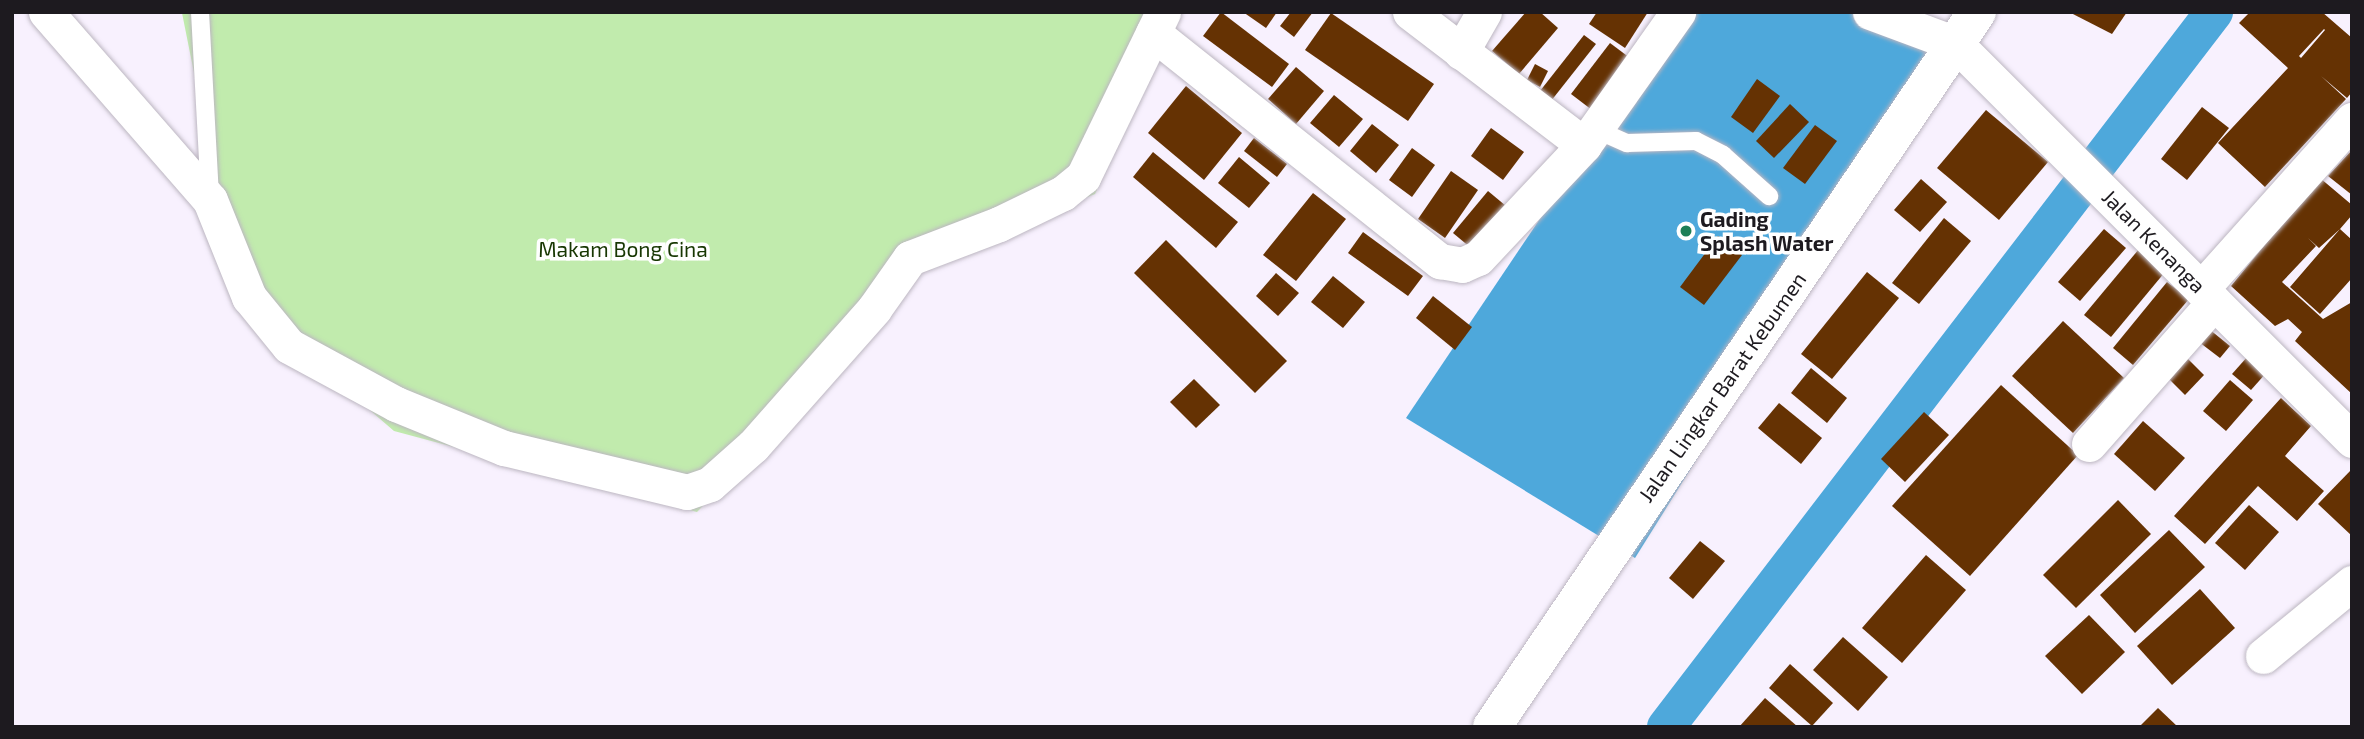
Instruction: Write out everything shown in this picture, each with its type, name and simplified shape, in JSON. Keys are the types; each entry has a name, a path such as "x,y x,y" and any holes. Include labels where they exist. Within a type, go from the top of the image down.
{"main road":[{"name":"Jalan Lingkar Barat Kebumen","path":"1492,727 1977,12"}],"street":[{"path":"46,12 210,200 248,297 289,346 396,404 504,448 687,492 710,484 753,446 874,309 910,257 999,224 1063,193 1083,177 1158,23 1440,261 1462,265 1478,258 1589,137 1678,12"},
{"path":"1410,12 1461,52 1589,137"},
{"path":"1461,52 1485,12"},
{"path":"1870,12 1956,44"},
{"name":"Jalan Kenanga","path":"1956,44 2352,440"},
{"path":"2089,444 2352,120"},
{"path":"2263,656 2352,583"}],"lane":[{"path":"200,12 210,200"},
{"path":"1589,137 1628,143 1696,141 1723,155 1769,196"}],"green space":[{"name":"Makam Bong Cina","path":"1176,12 1095,194 918,264 824,380 697,512 394,431 239,297 182,13"}],"water":[{"name":"Gading Splash Water","path":"1679,12 1870,12 1956,44 1635,558 1406,418"}],"building":[{"path":"1221,12 1289,64 1272,87 1203,36"},
{"path":"1243,12 1277,12 1266,28"},
{"path":"1291,12 1313,12 1294,37 1280,26"},
{"path":"1526,12 1540,12 1558,28 1519,74 1492,51"},
{"path":"1597,12 1648,12 1625,48 1589,24"},
{"path":"2069,12 2127,12 2112,34"},
{"path":"2250,12 2322,12 2352,38 2352,92 2347,98 2321,76 2346,99 2265,187 2218,143 2288,68 2239,23","holes":["2325,30 2301,58 2299,56"]},
{"path":"1331,13 1434,84 1408,121 1305,50"},
{"path":"1584,35 1596,44 1551,101 1540,91"},
{"path":"1610,43 1630,58 1592,110 1571,94"},
{"path":"1535,64 1548,71 1540,87 1527,80"},
{"path":"1296,67 1324,91 1296,124 1268,99"},
{"path":"1757,79 1780,96 1753,133 1731,117"},
{"path":"1186,86 1242,133 1204,180 1148,133"},
{"path":"1334,95 1363,119 1339,147 1310,123"},
{"path":"1790,104 1809,122 1774,158 1756,141"},
{"path":"2202,107 2229,128 2187,180 2161,159"},
{"path":"1986,110 2048,162 1999,220 1937,168"},
{"path":"1372,124 1399,145 1376,173 1350,151"},
{"path":"1815,125 1837,141 1805,184 1783,168"},
{"path":"1491,128 1524,152 1503,180 1471,156"},
{"path":"1254,138 1287,164 1277,177 1244,151"},
{"path":"1412,148 1435,165 1412,197 1389,180"},
{"path":"2352,150 2352,195 2328,176"},
{"path":"1153,152 1238,222 1216,248 1133,177"},
{"path":"1239,157 1270,183 1249,208 1218,183"},
{"path":"1451,171 1478,190 1445,238 1418,219"},
{"path":"2320,178 2352,205 2352,215 2319,248 2308,238 2316,246 2282,282 2323,319 2352,302 2352,394 2295,341 2302,332 2288,319 2275,326 2231,286"},
{"path":"1921,179 1947,202 1920,232 1894,210"},
{"path":"1488,191 1512,211 1477,253 1453,233"},
{"path":"1313,193 1346,219 1296,281 1263,255"},
{"path":"1944,218 1971,241 1919,304 1892,283"},
{"path":"2104,229 2126,248 2080,301 2058,282"},
{"path":"2340,229 2352,240 2352,278 2320,314 2290,287"},
{"path":"1363,232 1423,276 1408,296 1348,253"},
{"path":"1718,236 1742,255 1704,305 1680,287"},
{"path":"1166,240 1287,361 1255,393 1134,273"},
{"path":"2139,249 2165,272 2111,337 2084,315"},
{"path":"1867,272 1899,298 1832,379 1801,354"},
{"path":"1276,273 1299,293 1278,316 1256,296"},
{"path":"1333,276 1365,302 1343,328 1311,302"},
{"path":"2167,282 2189,299 2133,365 2113,348"},
{"path":"1433,296 1472,327 1455,350 1416,318"},
{"path":"2063,321 2124,378 2073,433 2012,376"},
{"path":"2209,329 2230,346 2220,358 2199,342"},
{"path":"2185,356 2204,375 2185,395 2166,376"},
{"path":"2248,356 2267,372 2251,390 2232,374"},
{"path":"1811,368 1847,398 1827,423 1791,393"},
{"path":"1194,379 1220,405 1196,428 1170,402"},
{"path":"2230,380 2253,400 2226,431 2203,411"},
{"path":"2001,385 2078,455 1970,576 1892,506"},
{"path":"2281,398 2311,426 2285,456 2324,491 2297,521 2258,486 2205,544 2174,516"},
{"path":"1779,403 1822,438 1801,464 1758,428"},
{"path":"1924,412 1949,435 1905,482 1881,459"},
{"path":"2143,421 2185,458 2155,491 2114,454"},
{"path":"2352,469 2352,536 2318,504"},
{"path":"2118,500 2151,534 2076,608 2043,575"},
{"path":"2249,505 2279,532 2245,570 2215,543"},
{"path":"2169,530 2205,567 2135,633 2100,595"},
{"path":"1700,541 1725,561 1693,599 1669,578"},
{"path":"1926,555 1966,590 1902,663 1862,628"},
{"path":"2200,589 2235,628 2172,685 2137,646"},
{"path":"2089,615 2125,652 2082,694 2045,656"},
{"path":"1843,637 1888,677 1858,711 1813,670"},
{"path":"1790,664 1833,703 1812,726 1769,688"},
{"path":"1765,698 1798,727 1739,727"},
{"path":"2158,708 2178,727 2139,727"}],"waterway":[{"path":"1666,727 2214,12"}],"place":[{"name":"Gading Splash Water","path":"1686,231"}]}
